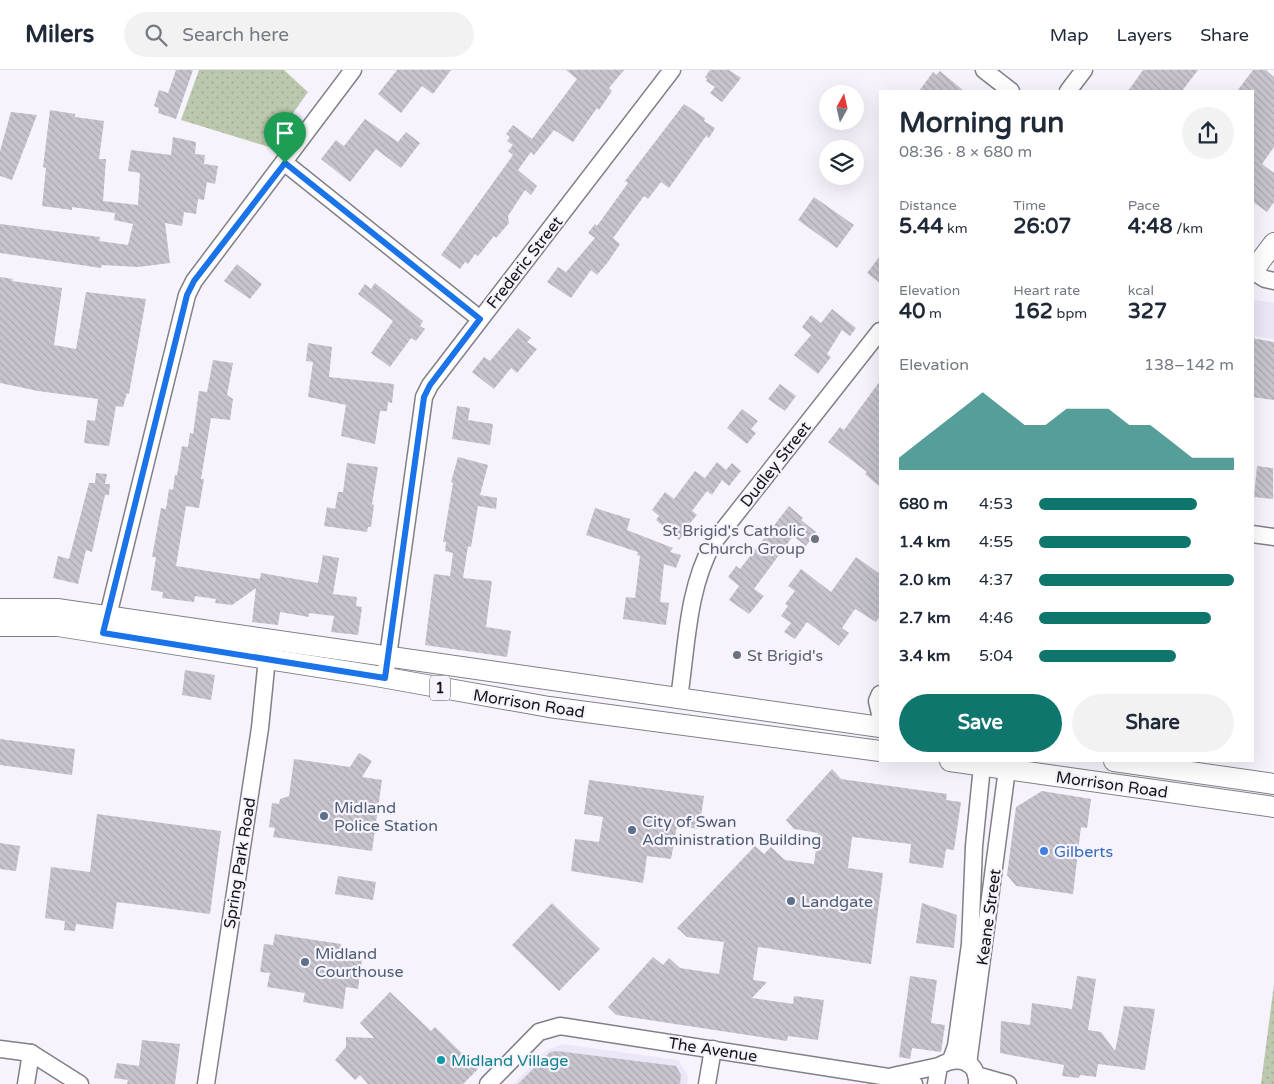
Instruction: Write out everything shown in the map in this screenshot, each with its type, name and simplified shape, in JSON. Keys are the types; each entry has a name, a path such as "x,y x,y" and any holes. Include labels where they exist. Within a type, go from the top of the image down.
{"main road":[{"path":"1254,270 1274,244"},
{"name":"Morrison Road","path":"0,609 58,609 106,625 268,650 385,678 549,707 879,751"},
{"name":"Morrison Road","path":"0,626 106,625"},
{"name":"Morrison Road","path":"268,650 388,656 879,727"},
{"name":"Morrison Road","path":"961,762 1008,765 1274,807"},
{"name":"Morrison Road","path":"1121,762 1274,784"}],"street":[{"path":"106,625 187,295 194,281 285,163 353,70"},
{"name":"Frederic Street","path":"385,678 424,397 430,385 480,319 672,70"},
{"path":"984,70 1010,90"},
{"path":"1069,90 1084,70"},
{"path":"285,163 480,319"},
{"path":"1254,272 1265,279 1274,280"},
{"name":"Dudley Street","path":"679,698 694,589 700,565 713,543 879,332"},
{"path":"1254,534 1274,537"},
{"name":"Spring Park Road","path":"206,1084 260,728 268,650"},
{"path":"879,696 877,701 879,710"},
{"name":"Keane Street","path":"936,1084 945,1063 956,1046 970,944 974,846 983,764"},
{"name":"Keane Street","path":"973,1074 1008,765"},
{"name":"The Avenue","path":"488,1084 539,1032 560,1026 713,1048 888,1077 914,1084"},
{"path":"707,1084 713,1048"},
{"path":"0,1049 31,1053 80,1084"},
{"path":"26,1084 31,1053"},
{"path":"945,1063 960,1060 973,1074 1008,1084"},
{"name":"The Avenue","path":"888,1077 945,1063"}],"shaded area":[{"path":"1255,300 1274,303 1274,339 1254,336"},
{"path":"562,1044 678,1060 688,1076 687,1084 514,1084 545,1051"}],"green space":[{"path":"199,70 284,70 308,92 269,147 181,120"},
{"path":"1274,984 1274,1084 1261,1084"}],"building":[{"path":"176,70 193,70 176,119 158,113 159,108 154,106 159,90 168,93"},
{"path":"397,70 451,70 433,94 422,86 401,113 378,94"},
{"path":"566,70 624,70 609,88 612,91 599,110 597,108 573,142 554,130 534,155 531,152 518,170 537,186 531,195 525,190 508,216 509,223 496,238 494,236 478,256 475,254 468,264 465,262 460,269 441,255 513,155 508,151 513,145 507,141 510,137 506,134 513,125 532,139 577,79"},
{"path":"710,70 729,70 741,78 722,102 710,93 715,87 706,81 705,77"},
{"path":"1143,70 1198,70 1183,90 1129,90"},
{"path":"1253,70 1266,70 1274,77 1274,147 1262,164 1274,173 1274,202 1267,212 1254,202 1254,90 1238,90"},
{"path":"940,71 963,90 920,90 933,72 936,75"},
{"path":"684,104 705,118 704,121 715,128 709,138 706,136 669,188 661,182 648,199 644,196 613,238 620,244 597,275 591,270 571,298 547,282 558,267 566,272 595,238 588,233 595,224 597,226 628,183 625,181"},
{"path":"50,110 75,114 75,117 104,121 99,159 106,159 103,201 138,205 140,173 128,171 131,150 171,155 173,137 196,142 195,154 205,155 204,164 218,166 215,184 207,182 204,200 198,199 196,214 184,212 182,226 165,223 170,263 138,267 102,265 101,268 0,253 0,224 100,237 99,241 128,245 133,224 114,220 115,213 72,207 72,210 42,206 46,168 43,167"},
{"path":"11,112 37,115 12,180 0,176 0,151"},
{"path":"365,119 398,142 406,132 420,143 401,168 376,149 350,182 321,159 336,140 344,146"},
{"path":"814,197 854,225 837,248 798,220"},
{"path":"879,257 879,282 867,273"},
{"path":"237,264 262,284 250,299 224,281"},
{"path":"0,277 13,279 12,281 62,288 54,345 76,349 86,292 146,299 129,394 127,393 123,407 116,406 109,446 84,443 87,420 95,421 98,399 38,391 0,383"},
{"path":"375,283 423,321 420,326 425,329 416,341 411,338 390,367 371,353 393,321 358,294 365,284 371,289"},
{"path":"832,309 856,328 850,336 842,330 827,354 831,357 818,374 794,355 811,335 802,327 811,315 821,323"},
{"path":"518,328 531,338 527,342 537,349 517,373 511,368 494,389 472,372 484,357 490,361"},
{"path":"1254,338 1274,342 1274,400 1254,397"},
{"path":"308,343 332,347 329,377 394,384 392,403 388,402 387,411 380,411 375,444 341,436 346,405 308,397 313,362 306,361"},
{"path":"213,360 233,363 227,395 233,399 230,420 211,418 201,479 204,479 199,508 186,506 176,566 260,579 261,573 318,583 323,555 339,558 333,594 357,597 356,606 362,607 358,635 331,632 334,616 309,613 309,617 280,612 278,625 252,622 256,588 232,605 215,603 216,599 195,596 194,602 162,598 163,592 151,590 156,557 152,557 161,508 166,509 169,489 173,490 182,446 188,447 190,433 193,434 199,391 207,392"},
{"path":"879,382 879,486 865,474 867,472 828,442 840,427 844,430"},
{"path":"780,384 796,396 785,411 768,399"},
{"path":"457,406 470,408 468,420 493,424 490,445 452,439"},
{"path":"742,409 758,421 751,429 756,433 747,444 727,428"},
{"path":"458,457 488,465 480,495 497,498 496,509 478,506 471,547 468,546 463,578 492,581 486,627 511,631 507,657 425,645 434,574 450,576 453,553 445,551 446,542 443,542 453,483 451,482"},
{"path":"717,462 726,470 732,463 741,471 729,486 722,480 712,495 707,491 692,511 697,515 690,523 692,524 679,540 656,520 659,516 652,510 665,492 674,499 695,471 705,478"},
{"path":"347,463 378,467 372,504 374,505 371,527 368,527 367,532 324,526 327,507 335,509 338,492 343,492"},
{"path":"1257,466 1273,468 1273,499 1254,497"},
{"path":"96,473 107,474 105,484 110,484 109,495 105,495 92,552 86,550 78,584 53,578 58,556 69,559 89,483 95,483"},
{"path":"789,506 803,518 801,520 816,532 806,546 793,536 754,589 764,596 749,614 729,600 739,586 728,577 736,566 740,569"},
{"path":"595,508 630,519 627,530 673,548 670,552 681,555 676,568 664,564 660,602 669,603 666,625 623,619 626,597 635,598 640,556 637,555 638,552 586,535"},
{"path":"856,557 879,573 879,618 876,622 855,609 842,628 849,633 839,646 807,622 795,639 784,632 791,623 781,616 788,606 785,604 795,591 788,586 801,569 831,592"},
{"path":"185,670 215,675 211,700 182,695"},
{"path":"0,739 75,749 72,775 0,765"},
{"name":"Midland Police Station","path":"359,753 372,761 362,777 382,780 372,851 273,837 275,828 269,827 272,803 279,804 280,799 289,796 294,759 350,767"},
{"name":"Landgate","path":"832,769 841,779 947,794 946,800 961,802 954,850 946,849 943,868 909,863 911,844 852,837 848,868 883,873 871,964 758,947 753,980 767,982 752,998 793,1004 794,996 824,1000 818,1040 788,1036 787,1041 616,1015 608,1007 653,957 663,965 669,958 680,968 719,974 724,942 687,937 677,928 755,846 764,854 771,847 785,860 814,864 818,833 794,829 786,820"},
{"name":"City of Swan Administration Building","path":"589,780 704,796 699,829 677,826 671,859 647,856 643,883 571,871 575,839 599,842 603,817 584,814"},
{"name":"Gilberts","path":"1042,791 1091,799 1087,828 1081,827 1073,894 1016,886 1007,875 1016,807"},
{"path":"97,814 221,831 210,914 117,902 113,929 76,924 75,931 64,930 65,921 45,918 51,867 90,872"},
{"path":"0,843 20,846 16,871 0,869"},
{"path":"338,876 376,882 373,900 335,894"},
{"path":"552,903 600,949 559,991 512,945"},
{"path":"922,903 957,915 954,948 916,943"},
{"path":"275,934 341,944 339,955 362,959 358,989 346,987 343,1009 303,1002 305,993 267,987 270,973 260,972 264,944 273,945"},
{"path":"910,976 937,980 931,1023 945,1025 941,1052 912,1048 910,1059 899,1057"},
{"path":"1077,976 1096,979 1088,1030 1101,1032 1115,1051 1124,1006 1155,1009 1145,1070 1098,1064 1096,1077 1080,1075 1079,1078 1062,1076 1064,1065 1000,1053 1001,1021 1030,1025 1032,1003 1072,1009"},
{"path":"390,992 431,1031 435,1027 478,1069 463,1084 368,1084 360,1075 355,1080 335,1060 346,1047 346,1037 374,1038 360,1023"},
{"path":"142,1040 180,1044 175,1084 127,1084 128,1080 114,1078 117,1063 139,1066"},
{"path":"557,1051 676,1066 681,1075 680,1084 518,1084 550,1052"}],"place":[{"name":"St Brigid's Catholic Church Group","path":"815,539"},
{"name":"St Brigid's","path":"737,655"},
{"name":"Midland Police Station","path":"324,816"},
{"name":"City of Swan Administration Building","path":"632,830"},
{"name":"Gilberts","path":"1044,851"},
{"name":"Landgate","path":"791,901"},
{"name":"Midland Courthouse","path":"305,962"},
{"name":"Midland Village","path":"441,1060"}],"route":[{"path":"285,163 480,319 430,385 424,397 385,678 103,633 156,423 182,307 194,281 285,163"}]}
